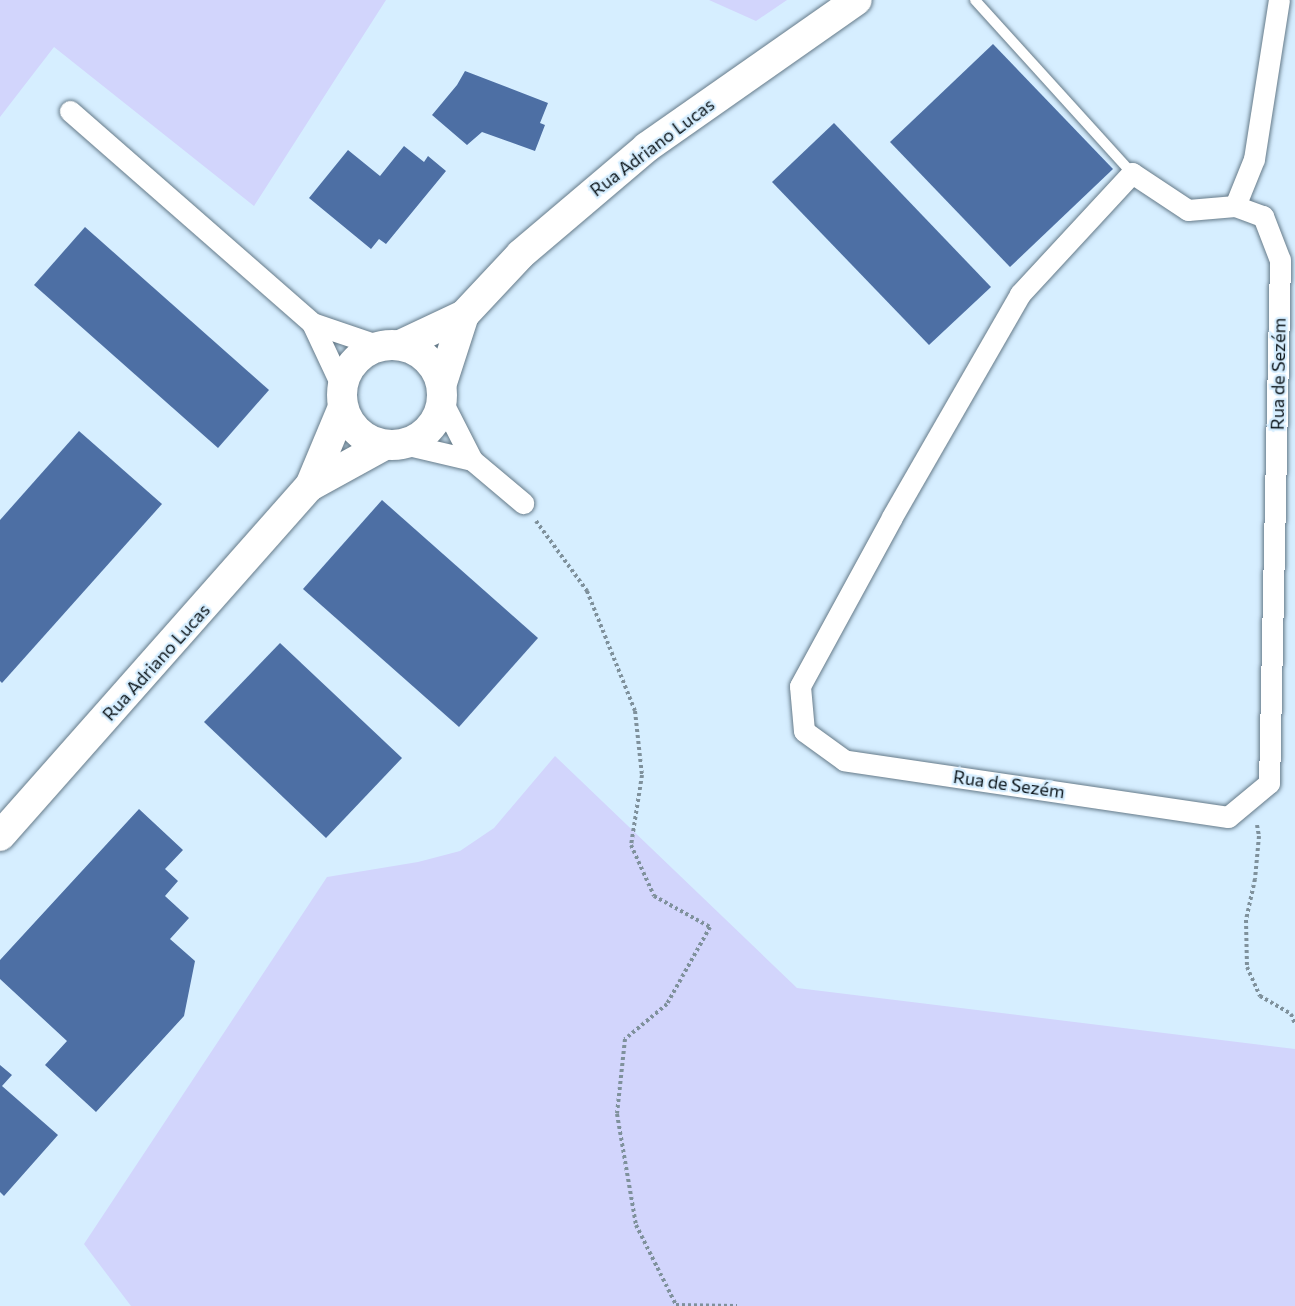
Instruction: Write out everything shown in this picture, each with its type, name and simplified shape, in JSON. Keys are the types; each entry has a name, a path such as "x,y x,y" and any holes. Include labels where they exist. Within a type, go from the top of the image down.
{"street":[{"name":"Rua Adriano Lucas","path":"390,346 464,315 521,254 647,147 857,0"},
{"path":"1132,173 1188,210 1235,206 1254,159 1279,0"},
{"path":"70,111 312,323 390,346 414,349 426,358 436,370 442,393 472,460 523,503"},
{"name":"Rua de Sezém","path":"1132,173 1020,294 892,517 800,686 804,731 844,760 1228,817 1269,783 1280,260 1263,216 1235,206"},
{"name":"Rua Adriano Lucas","path":"442,393 464,315"},
{"path":"312,323 342,397 348,421 358,432 370,441 472,460"},
{"path":"342,397 346,373 355,361 390,346"},
{"path":"394,445 418,439 430,430 442,393"},
{"name":"Rua Adriano Lucas","path":"0,836 310,486 342,397"},
{"name":"Rua Adriano Lucas","path":"310,486 394,445"}],"lane":[{"path":"975,0 1132,173"}],"path":[{"path":"523,503 587,591 635,711 642,775 631,845 654,896 710,927 667,1004 625,1039 617,1113 636,1225 676,1305 737,1306"},
{"path":"1251,798 1259,836 1255,879 1246,920 1248,967 1260,996 1291,1014 1295,1024"}],"shaded area":[{"path":"0,0 386,0 254,206 54,47 0,117"},
{"path":"709,0 787,0 756,21"},
{"path":"555,756 797,988 1295,1049 1295,1306 131,1306 84,1244 327,877 418,862 460,851 494,828"}],"building":[{"path":"993,44 1113,169 1010,267 890,142"},
{"path":"465,71 548,103 540,123 545,125 535,151 482,132 467,145 432,115 457,85"},
{"path":"834,123 991,287 929,345 772,182"},
{"path":"404,146 424,162 428,156 446,171 386,244 379,239 371,249 309,198 348,150 380,176"},
{"path":"85,227 269,390 218,448 34,285"},
{"path":"79,431 162,504 2,683 0,681 0,520"},
{"path":"382,500 538,638 459,727 303,589"},
{"path":"280,643 402,758 326,838 204,722"},
{"path":"139,809 183,850 165,869 178,881 165,896 189,918 170,939 195,961 184,1016 96,1112 45,1065 67,1041 0,979 0,960"},
{"path":"0,1065 12,1075 2,1086 58,1135 4,1196 0,1192"}]}
